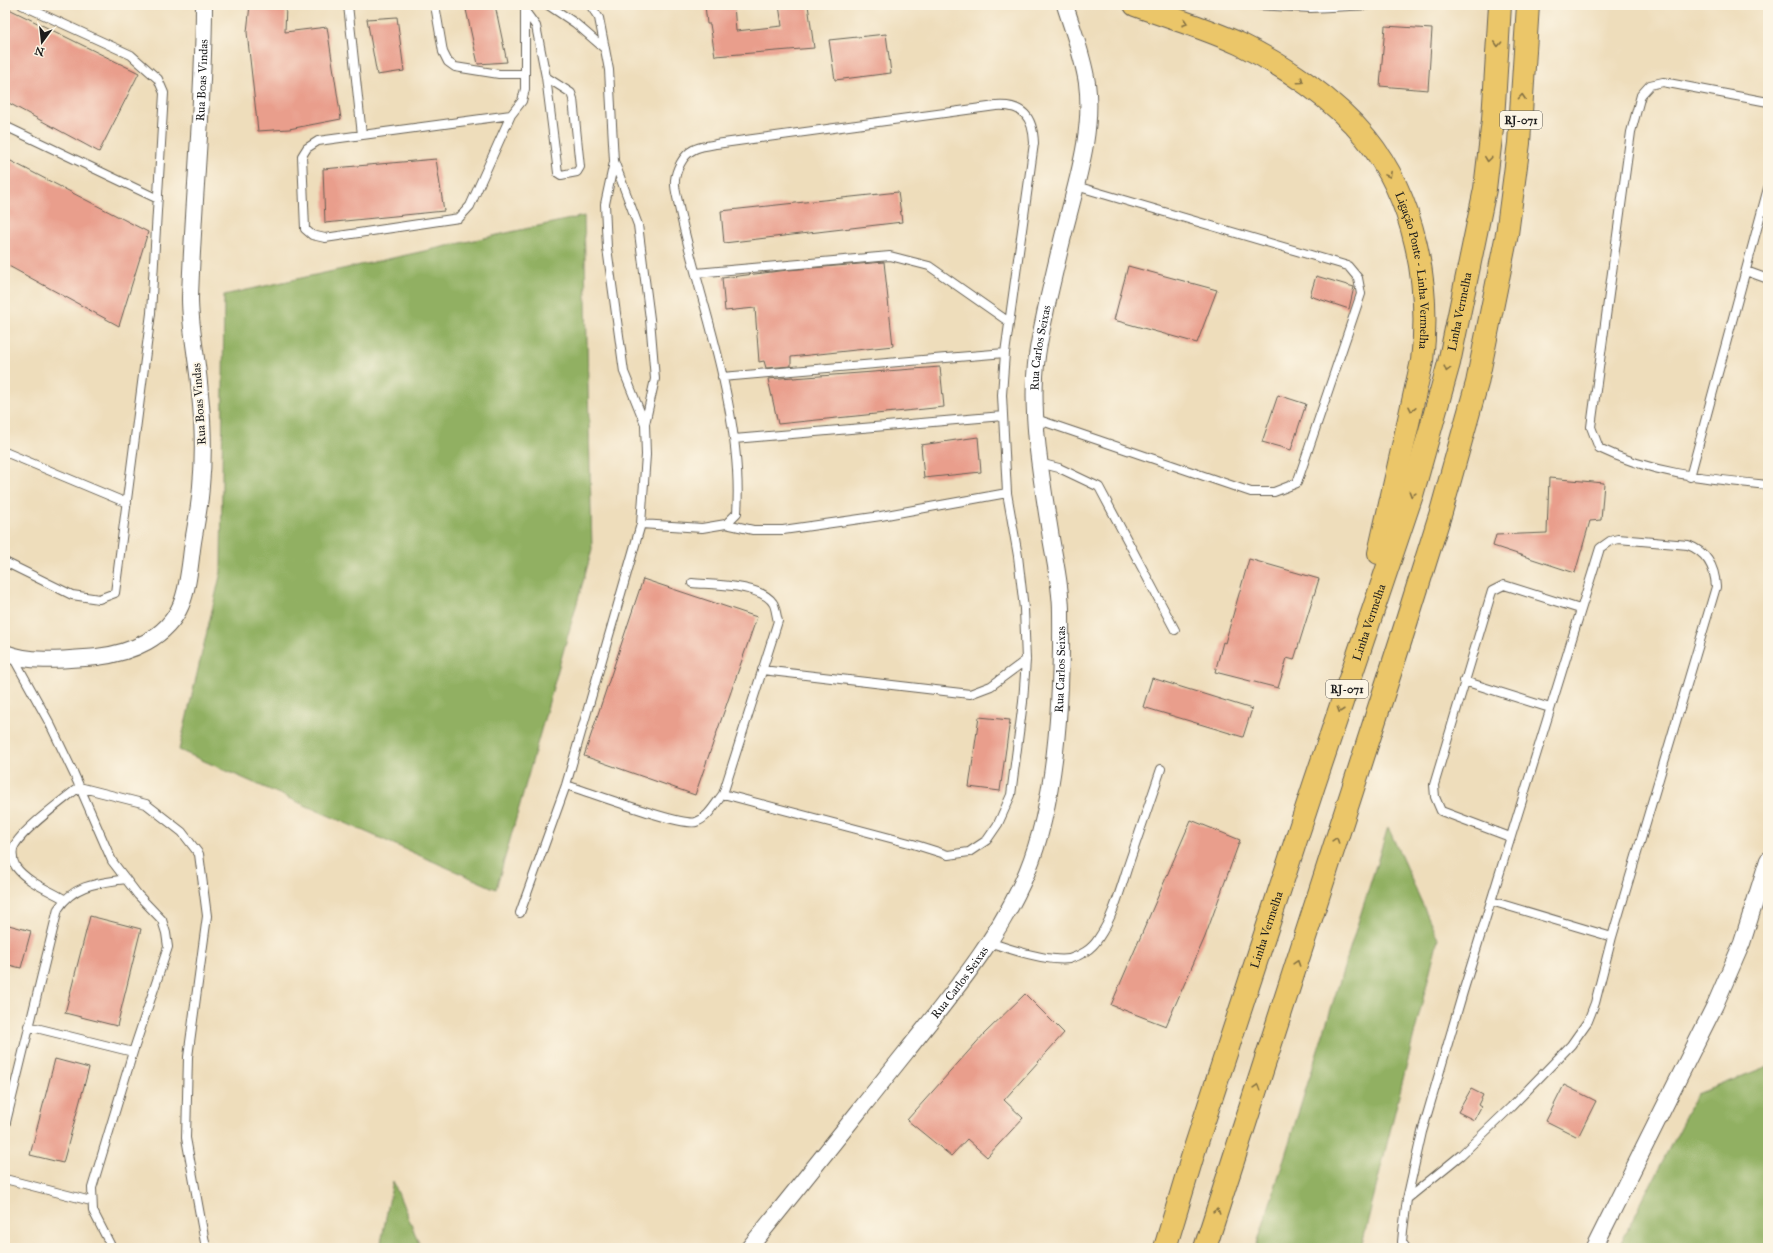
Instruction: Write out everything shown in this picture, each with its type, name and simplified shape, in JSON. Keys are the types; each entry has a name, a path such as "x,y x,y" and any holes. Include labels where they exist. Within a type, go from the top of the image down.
{"highway":[{"name":"Ligação Ponte - Linha Vermelha","path":"1135,5 1220,35 1277,65 1307,85 1335,108 1366,138 1391,178 1408,216 1420,262 1424,293 1425,324 1423,356 1352,674"},
{"name":"Linha Vermelha","path":"1165,1248 1203,1126 1412,495 1449,363 1485,189 1493,120 1500,5"},
{"name":"RJ-071","path":"1205,1248 1403,633 1441,512 1477,383 1507,234 1519,143 1528,5"}],"street":[{"name":"Rua Boas Vindas","path":"9,655 37,659 74,659 108,656 128,651 145,644 159,633 174,617 182,604 202,487 200,394 190,300 204,58 204,5"},
{"name":"Rua Carlos Seixas","path":"750,1248 925,1028 989,942 1027,873 1038,839 1050,789 1054,753 1061,669 1061,607 1040,463 1035,388 1037,356 1059,251 1076,186 1086,139 1088,113 1087,86 1080,52 1065,5"},
{"path":"1594,1248 1715,1005 1742,943 1768,860"}],"lane":[{"path":"5,562 72,595 99,599 115,593 151,313 164,93 158,79 131,56 22,5"},
{"path":"348,5 362,135"},
{"path":"435,5 443,52 448,62 455,67 499,74 525,74"},
{"path":"548,5 575,23 605,49"},
{"path":"590,5 599,18 609,70 614,161 605,204 607,248 624,372 645,424"},
{"path":"1256,5 1306,8 1370,5"},
{"path":"511,115 318,142 306,148 302,156 305,229 312,235 325,238 459,218 470,206 511,115 522,101 526,89 525,8"},
{"path":"525,8 536,26 546,77 558,172 561,175 577,172 580,167 573,99 571,93 546,77"},
{"path":"1768,102 1663,82 1650,85 1641,95 1632,132 1591,427 1599,448 1622,459 1690,477 1768,485"},
{"path":"723,794 905,842 948,855 969,852 987,840 998,824 1011,795 1023,702 1026,660 1024,609 1019,564 1006,493 1007,480 1002,395 1005,353 1034,143 1034,128 1029,118 1017,108 1006,105 716,144 693,150 682,161 675,181 685,238 716,343 734,439 738,493 737,513 726,524"},
{"path":"5,126 158,199"},
{"path":"520,913 566,785 641,524 646,456 645,424 655,379 650,319 638,225 614,161"},
{"path":"1036,419 1251,492 1274,492 1297,483 1361,294 1358,278 1348,266 1076,186"},
{"path":"1690,477 1768,188"},
{"path":"696,273 890,256 929,266 1009,322"},
{"path":"1746,271 1768,279"},
{"path":"722,377 1005,353"},
{"path":"734,439 1003,416"},
{"path":"5,452 127,503"},
{"path":"1040,463 1058,468 1099,487 1175,630"},
{"path":"641,524 702,528 726,524 753,530 783,530 881,516 1006,493"},
{"path":"1406,1248 1402,1242 1407,1199 1422,1132 1510,838 1600,548 1610,541 1618,539 1688,545 1697,548 1711,562 1716,576 1716,587 1588,1021 1571,1045 1461,1155 1407,1199"},
{"path":"566,785 644,811 675,820 694,823 706,817 723,794 778,621 773,602 757,591 739,587 692,583"},
{"path":"1510,838 1441,811 1435,797 1434,785 1464,681 1492,591 1504,585 1580,609"},
{"path":"9,655 50,724 112,861 162,920 166,933 168,947 133,1052 92,1188 91,1201 93,1210 112,1248"},
{"path":"762,670 970,694 991,686 1026,660"},
{"path":"1464,681 1550,708"},
{"path":"989,942 1021,952 1054,958 1072,958 1090,949 1098,940 1112,916 1161,769"},
{"path":"64,899 26,877 16,867 13,860 13,849 20,837 79,787"},
{"path":"79,787 146,804 182,832 199,854 207,916 188,1057 186,1138 206,1248"},
{"path":"5,853 13,849"},
{"path":"5,1126 28,1026 58,909 64,899 89,885 126,879"},
{"path":"1491,901 1612,936"},
{"path":"28,1026 133,1052"},
{"path":"5,1179 91,1201"}],"green space":[{"path":"584,216 592,550 496,889 179,750 221,572 224,295"},
{"path":"1388,827 1438,939 1361,1248 1256,1248"},
{"path":"1768,1066 1768,1248 1618,1248 1697,1094"},
{"path":"393,1181 421,1248 380,1248"}],"building":[{"path":"250,5 286,5 285,32 327,27 341,119 289,129 258,131 247,32"},
{"path":"465,5 495,5 507,62 478,64"},
{"path":"705,5 734,5 736,31 782,26 779,5 808,5 814,48 715,56 710,24 707,24"},
{"path":"5,7 139,73 99,152 5,101"},
{"path":"397,17 404,71 377,75 367,19"},
{"path":"1385,26 1432,29 1428,90 1380,86"},
{"path":"886,34 891,73 835,80 829,40"},
{"path":"5,158 148,232 119,326 5,264"},
{"path":"436,159 444,211 325,223 323,169"},
{"path":"898,192 902,222 724,243 721,211"},
{"path":"884,262 893,346 791,357 791,366 766,368 764,361 759,362 755,308 725,311 722,278 788,270"},
{"path":"1128,266 1217,290 1197,343 1114,320"},
{"path":"1316,276 1354,287 1349,309 1310,296"},
{"path":"940,367 944,407 778,424 768,379 793,378"},
{"path":"1278,395 1306,404 1291,450 1262,442"},
{"path":"978,437 981,472 924,478 921,445"},
{"path":"1549,478 1604,483 1601,520 1590,521 1575,573 1493,546 1496,535 1547,533"},
{"path":"1249,559 1319,579 1294,660 1287,658 1278,688 1215,672 1223,642 1225,643"},
{"path":"643,579 757,617 695,795 584,756"},
{"path":"1152,678 1252,709 1243,737 1143,707"},
{"path":"979,717 1010,720 1000,791 969,787"},
{"path":"1191,820 1240,840 1205,937 1166,1026 1111,1005"},
{"path":"90,916 141,929 117,1026 65,1013"},
{"path":"5,924 31,931 21,968 5,964"},
{"path":"1025,994 1064,1033 1004,1100 1023,1118 987,1157 967,1139 951,1156 907,1120 984,1034"},
{"path":"55,1059 89,1068 63,1163 30,1155"},
{"path":"1564,1085 1596,1101 1578,1137 1546,1121"},
{"path":"1471,1089 1483,1095 1478,1105 1481,1107 1474,1120 1458,1112"}]}
